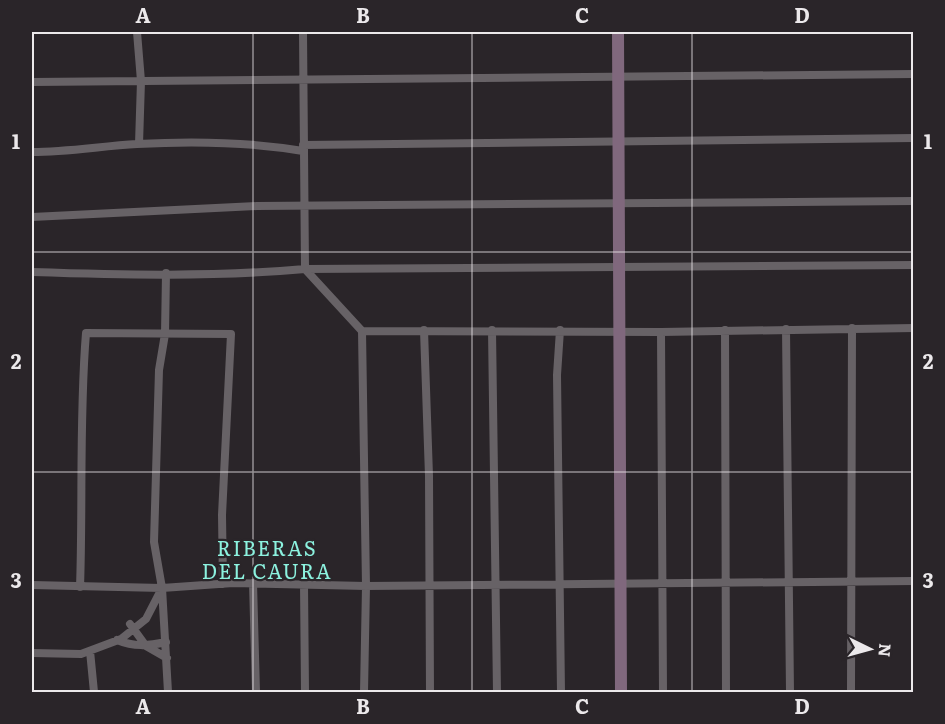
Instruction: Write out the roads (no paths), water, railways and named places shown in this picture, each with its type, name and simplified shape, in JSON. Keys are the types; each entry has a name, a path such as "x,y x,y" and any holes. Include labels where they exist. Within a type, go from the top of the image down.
{"street":[{"path":"137,32 141,81 139,144"},
{"path":"303,32 305,269 363,331 366,586 364,693"},
{"path":"618,32 621,693"},
{"path":"32,82 914,75"},
{"path":"32,152 64,152 139,144 303,148 618,140 914,138"},
{"path":"32,217 117,211 303,206 914,201"},
{"path":"32,272 265,273 305,269 914,265"},
{"path":"166,273 165,334 159,370 154,542 162,588 168,693"},
{"path":"851,693 852,328"},
{"path":"363,331 661,332 914,328"},
{"path":"786,329 790,693"},
{"path":"424,330 430,512 428,586 430,693"},
{"path":"492,330 497,693"},
{"path":"560,330 557,375 561,693"},
{"path":"724,330 726,693"},
{"path":"661,332 663,693"},
{"path":"80,586 83,507 82,376 86,333 231,334 222,515 223,584"},
{"path":"32,585 162,588 223,584 428,586 661,582 726,584 914,582"},
{"path":"253,584 256,693"},
{"path":"304,584 305,693"},
{"path":"32,653 77,655 117,640 146,619 162,588"},
{"path":"132,627 146,646 167,658"},
{"path":"117,640 129,645 146,646 166,642"},
{"path":"90,651 94,693"}],"district":[{"name":"RIBERAS DEL CAURA","path":"267,558"}]}
